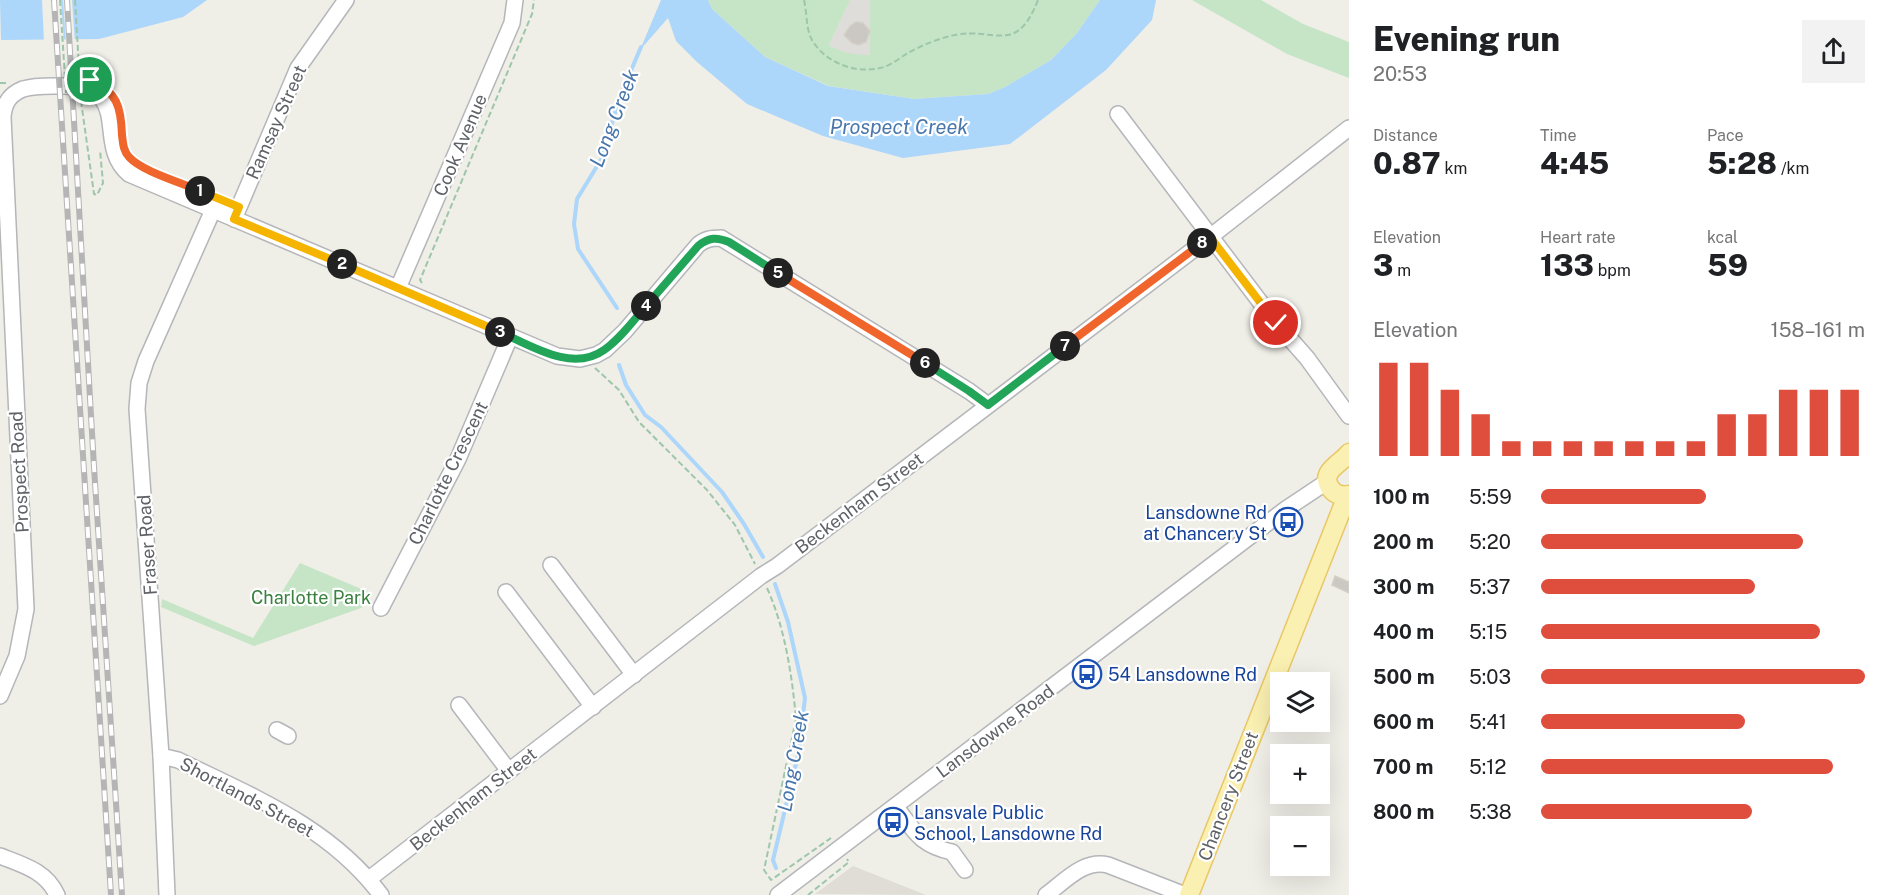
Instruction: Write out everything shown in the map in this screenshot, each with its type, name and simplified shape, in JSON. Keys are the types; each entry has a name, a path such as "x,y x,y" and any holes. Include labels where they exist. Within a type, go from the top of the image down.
{"main road":[{"path":"1348,495 1333,492 1328,476 1333,466 1349,453"},
{"name":"Chancery Street","path":"1187,895 1348,495"}],"street":[{"name":"Ramsay Street","path":"234,219 298,68 346,0"},
{"name":"Cook Avenue","path":"398,288 512,23 515,0"},
{"name":"Prospect Road","path":"0,696 17,656 26,609 3,126 3,109 7,100 18,91 43,86 77,86 93,91 106,106 114,154 122,169 137,178 213,210"},
{"path":"1118,114 1276,323 1307,358 1349,416"},
{"name":"Beckenham Street","path":"369,879 761,576 1210,237 1349,128"},
{"path":"213,210 510,337 557,356 580,359 596,355 616,340 704,240 721,238 988,405"},
{"name":"Fraser Road","path":"167,895 161,756 137,409 139,383 146,361 213,210"},
{"name":"Charlotte Crescent","path":"381,608 458,459 510,337"},
{"path":"0,374 15,380"},
{"name":"Lansdowne Road","path":"778,895 1286,509 1328,481"},
{"path":"551,566 634,675"},
{"path":"506,592 593,707"},
{"path":"459,705 509,771"},
{"name":"Shortlands Street","path":"161,756 178,760 313,830 345,855 381,895"},
{"path":"896,807 923,842 935,849 952,852 965,870"},
{"path":"0,856 40,873 52,885 57,895"},
{"path":"1046,895 1082,869 1095,863 1108,865 1187,895"}],"path":[{"path":"60,0 66,93"},
{"path":"75,0 81,101 94,194 97,195 103,183 100,149"},
{"path":"423,286 420,280 532,14 534,0"},
{"path":"804,0 811,38 819,50 831,60 847,67 864,70 885,67 910,52 956,35 997,37 1010,35 1022,27 1033,12 1038,0"},
{"path":"593,366 619,390 639,422 721,507 735,525 756,566"},
{"path":"768,591 781,626 796,719 764,870 771,880 830,837"},
{"path":"808,895 849,862"}],"shaded area":[{"path":"850,0 870,0 870,55 853,55 829,45"},
{"path":"853,866 926,895 815,894"}],"green space":[{"path":"708,0 850,0 829,45 849,53 870,55 870,0 1100,0 1077,33 1051,60 1005,87 988,94 914,99 829,86 765,57 712,9"},
{"path":"1192,0 1261,0 1303,24 1349,42 1349,78 1287,54"},
{"name":"Charlotte Park","path":"300,563 373,594 361,608 254,646 161,607 162,599 253,638"}],"water":[{"path":"0,0 207,0 183,17 99,39 1,40"},
{"name":"Prospect Creek","path":"661,0 708,0 712,9 765,57 828,86 914,99 988,94 1005,87 1051,60 1077,33 1100,0 1156,0 1152,20 1106,70 1010,144 903,158 823,136 747,104 676,41 668,18 640,50"}],"pier":[{"path":"42,0 61,0 64,43 44,43"},
{"path":"63,0 72,0 75,43 66,43"}],"building":[{"path":"856,22 863,23 870,31 866,42 859,45 852,43 844,35"},
{"path":"1335,576 1349,582 1349,593 1332,585"}],"waterway":[{"name":"Long Creek","path":"617,308 578,249 574,224 577,199 602,158 619,99 641,47"},
{"name":"Long Creek","path":"619,365 626,385 645,415 661,427 722,492 763,557"},
{"name":"Long Creek","path":"775,584 788,622 805,698 798,755 773,860 776,868"}],"railway":[{"path":"54,0 111,895"},
{"path":"67,0 122,895"}],"place":[{"name":"Lansdowne Rd at Chancery St","path":"1288,522"},
{"name":"54 Lansdowne Rd","path":"1087,674"},
{"name":"Lansvale Public School, Lansdowne Rd","path":"893,822"}],"route":[{"path":"90,80 102,85 116,99 122,123 124,150 135,162 239,207 234,219 546,352 568,359 580,359 605,350 698,246 704,240 713,238 721,238 729,242 988,405 1210,237 1276,323"}]}
